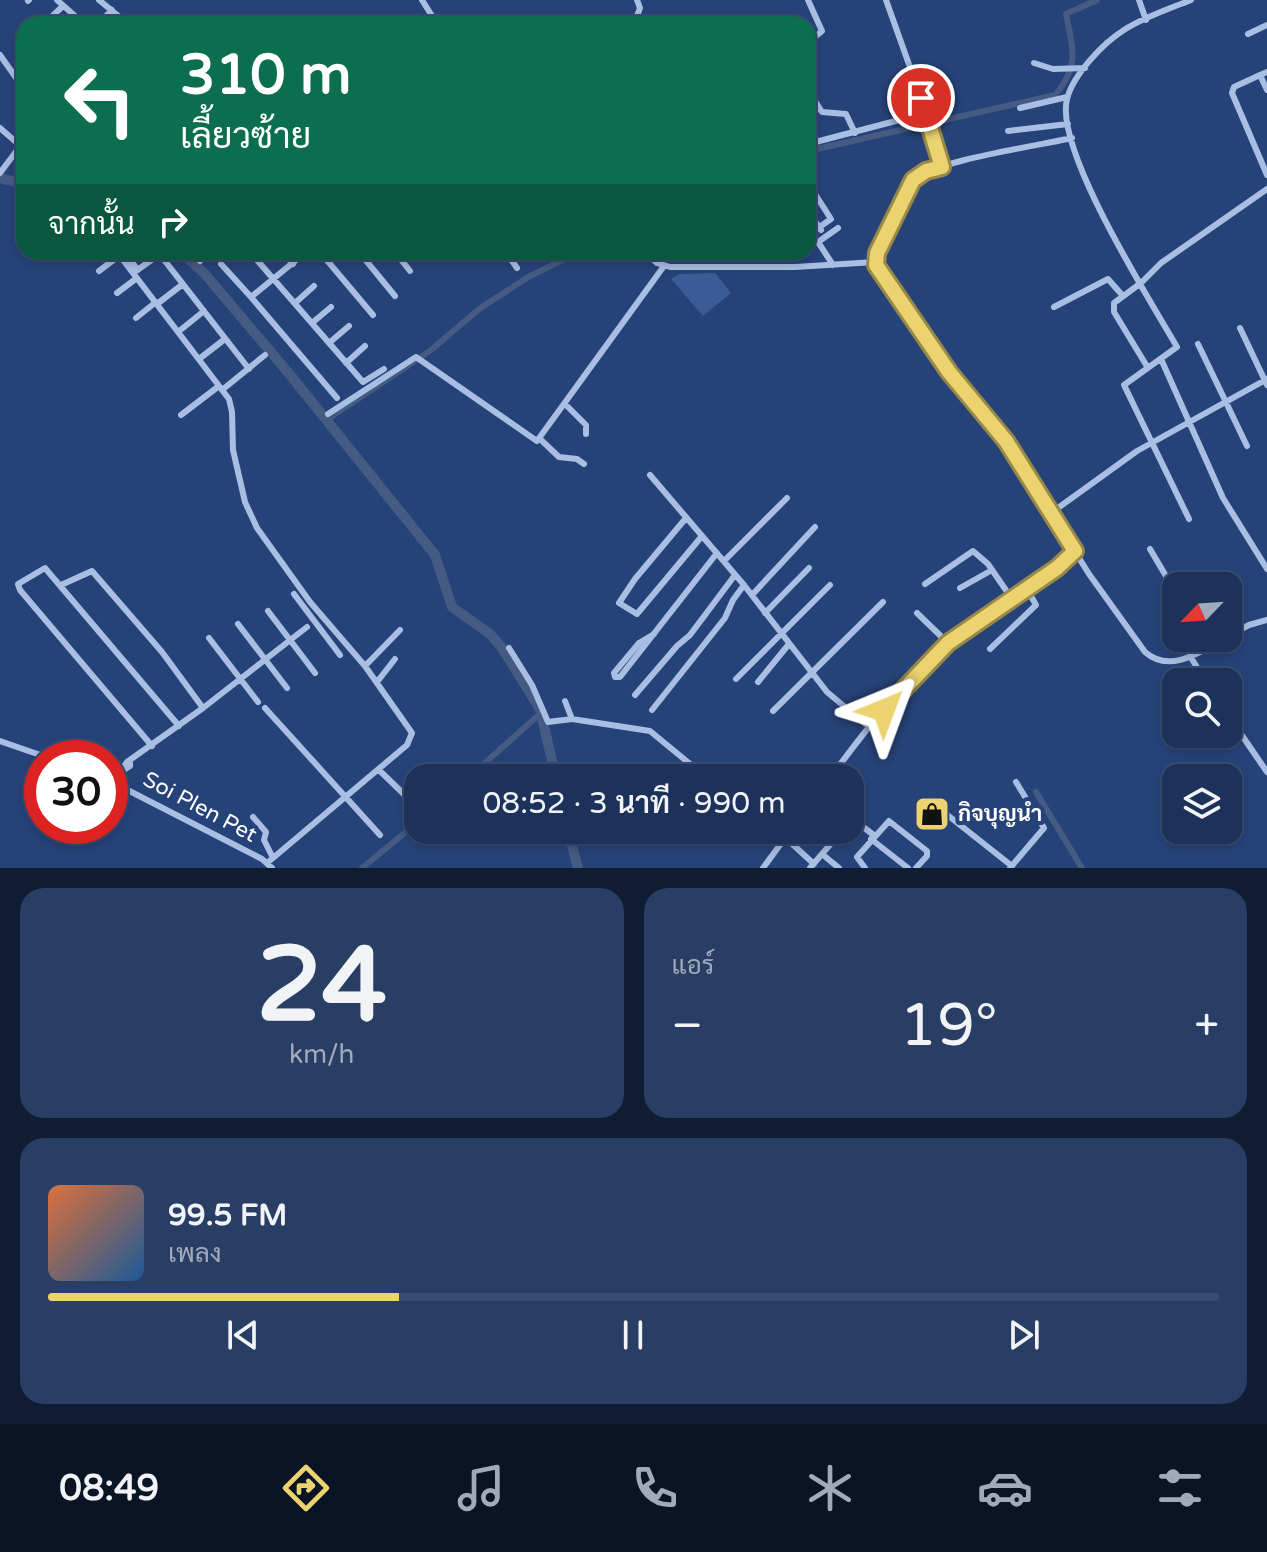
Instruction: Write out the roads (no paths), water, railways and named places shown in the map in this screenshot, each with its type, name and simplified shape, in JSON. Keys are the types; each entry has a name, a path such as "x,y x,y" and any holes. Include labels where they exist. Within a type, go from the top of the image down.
{"street":[{"path":"57,0 75,16"},
{"path":"99,0 119,16"},
{"path":"886,0 942,167"},
{"path":"1139,0 1146,20"},
{"path":"1189,519 1124,385 1177,347 1093,199 1068,124 1067,97 1085,68 1116,35 1191,0"},
{"path":"52,16 63,6"},
{"path":"106,16 112,10"},
{"path":"816,18 822,31 816,36"},
{"path":"1248,34 1267,25"},
{"path":"0,55 16,78"},
{"path":"1034,63 1053,69 1085,68"},
{"path":"1267,90 1264,74 1234,87 1232,93 1267,175"},
{"path":"1020,108 1067,97"},
{"path":"816,103 822,112 846,114 855,133"},
{"path":"816,142 928,118"},
{"path":"1008,131 1068,124"},
{"path":"875,262 913,180 926,171 1072,138"},
{"path":"0,173 16,154"},
{"path":"1148,368 1114,312 1114,303 1161,263 1267,189"},
{"path":"816,196 830,217 816,229"},
{"path":"816,223 825,236"},
{"path":"833,265 818,242 838,228"},
{"path":"99,271 112,260"},
{"path":"125,260 232,406 231,438 245,502 267,542 321,615 365,666 412,733 407,745 270,863 264,840 266,832 253,817"},
{"path":"117,293 151,260"},
{"path":"164,260 249,369"},
{"path":"257,260 363,382 384,369"},
{"path":"290,260 293,264"},
{"path":"251,297 297,260"},
{"path":"327,260 373,315"},
{"path":"366,260 395,296"},
{"path":"401,260 410,271"},
{"path":"512,260 517,268"},
{"path":"656,260 664,266 875,262"},
{"path":"875,262 949,372 1006,441 1075,551 1145,652 1152,658 1172,663 1198,652"},
{"path":"221,264 337,398"},
{"path":"328,414 419,360 533,440 540,439 664,266"},
{"path":"1054,307 1108,279 1123,296"},
{"path":"136,318 183,284"},
{"path":"295,303 314,286"},
{"path":"312,323 331,307"},
{"path":"178,332 204,311"},
{"path":"329,343 349,326"},
{"path":"1051,513 1151,443 1266,382 1240,328"},
{"path":"199,359 225,339"},
{"path":"1198,344 1247,446"},
{"path":"346,363 365,346"},
{"path":"181,415 265,355"},
{"path":"1161,359 1223,498 1267,569"},
{"path":"565,404 586,425 586,434"},
{"path":"540,439 559,457 577,459 584,464"},
{"path":"650,475 744,585 834,699 869,727"},
{"path":"724,561 787,498"},
{"path":"686,518 619,603 637,614 702,536"},
{"path":"752,595 815,527"},
{"path":"1150,549 1164,572"},
{"path":"925,584 973,551 992,570 1012,599"},
{"path":"841,764 869,727 946,645 1027,589 1075,551"},
{"path":"654,634 639,643 614,673 615,677 620,677 654,634 717,553"},
{"path":"152,746 18,586 43,568 61,585 179,726"},
{"path":"765,613 809,568"},
{"path":"960,588 992,570"},
{"path":"61,585 92,571 162,652 203,708"},
{"path":"635,695 690,635 735,575"},
{"path":"652,710 725,618 744,585"},
{"path":"736,679 830,585"},
{"path":"990,649 1034,608 1036,603 1027,589"},
{"path":"294,594 312,623 340,655"},
{"path":"773,711 883,602"},
{"path":"268,611 315,673"},
{"path":"917,613 946,645"},
{"path":"128,767 130,762 266,661 321,615"},
{"path":"1242,630 1267,620"},
{"path":"238,624 287,688"},
{"path":"365,666 400,630"},
{"path":"209,638 258,702"},
{"path":"758,682 789,644"},
{"path":"509,648 532,685 548,722 572,719 650,731 690,764"},
{"path":"1190,656 1197,668"},
{"path":"377,682 395,659"},
{"path":"565,701 572,719"},
{"path":"265,708 380,835"},
{"path":"1242,735 1267,772"},
{"path":"0,741 24,749"},
{"path":"379,770 404,794"},
{"path":"931,802 1011,867 1044,828 1016,782"},
{"name":"Soi Plen Pet","path":"128,789 270,863"},
{"path":"865,868 857,857 873,837 891,822 927,851 927,856 916,868"},
{"path":"864,829 908,868"},
{"path":"763,868 784,844"},
{"path":"791,844 812,866 830,844"},
{"path":"822,854 839,868"}],"waterway":[{"path":"816,149 1055,95 1071,66 1072,47 1066,14 1097,0"},
{"path":"0,178 16,182"},
{"path":"190,260 291,376 435,555 452,607 490,634 502,648 540,709 553,764"},
{"path":"326,420 430,351 479,309 530,276 563,260"},
{"path":"484,764 541,713"},
{"path":"1036,792 1082,868"},
{"path":"362,868 404,834"},
{"path":"572,844 578,868"}],"place":[{"name":"กิจบุญนำ","path":"932,814"}]}
